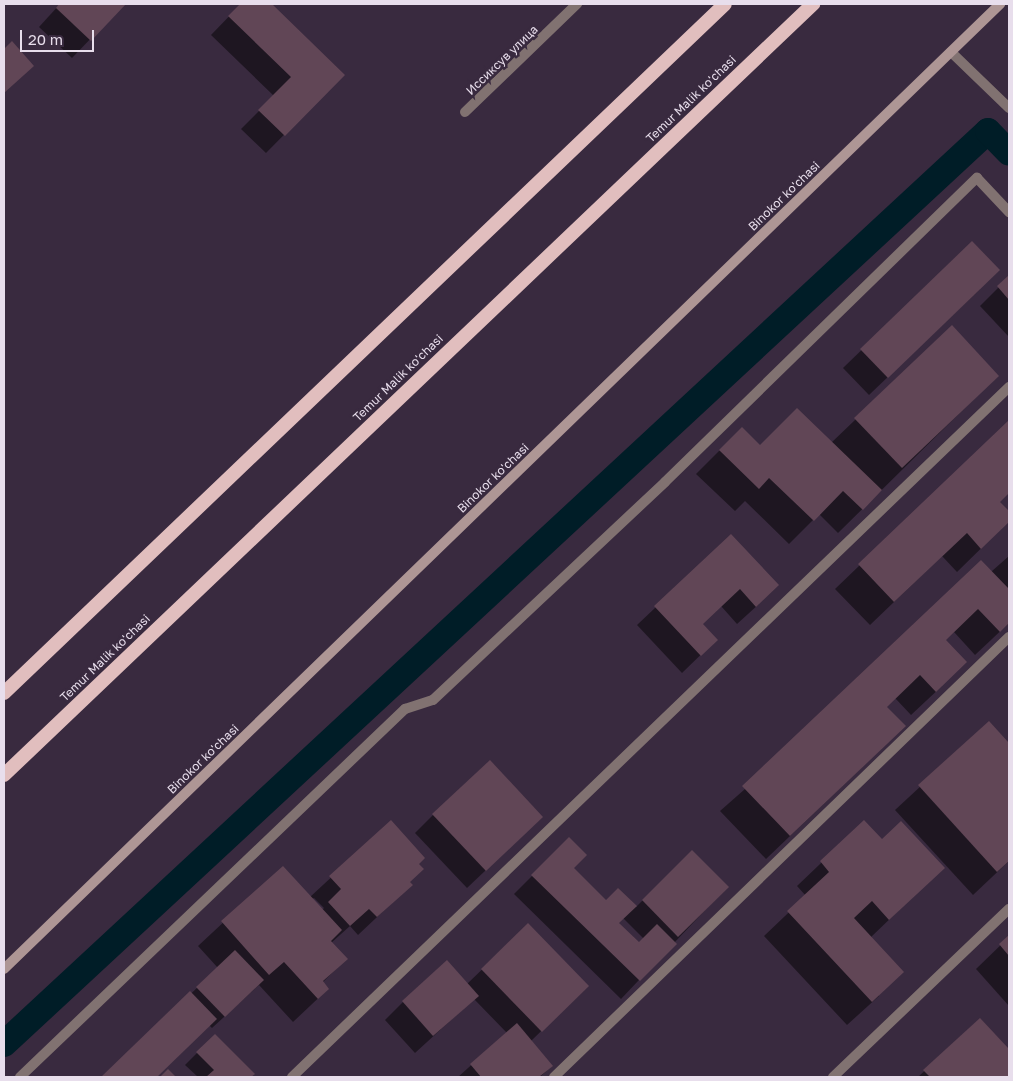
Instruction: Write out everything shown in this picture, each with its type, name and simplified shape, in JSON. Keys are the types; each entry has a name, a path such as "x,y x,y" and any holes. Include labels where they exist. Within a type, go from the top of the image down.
{"highway":[{"path":"4,693 725,4"},
{"name":"Temur Malik ko'chasi","path":"4,775 813,4"}],"main road":[{"name":"Binokor ko'chasi","path":"4,969 1000,4"}],"street":[{"name":"Иссиксув улица","path":"465,112 577,4"},
{"path":"951,52 1009,108"},
{"path":"20,1077 405,709 433,700 665,482 976,178 1009,212"},
{"path":"292,1077 1009,387"},
{"path":"554,1077 1009,637"},
{"path":"833,1077 1009,909"}],"building":[{"path":"59,4 126,4 91,41 56,8"},
{"path":"240,4 272,4 345,75 285,136 258,110 291,77 228,16"},
{"path":"12,41 34,66 4,93 4,49"},
{"path":"972,241 1000,270 888,378 860,349"},
{"path":"1009,275 1009,300 997,286"},
{"path":"952,325 999,376 902,468 854,418"},
{"path":"797,408 882,490 863,510 843,491 814,521 769,478 759,489 719,450 742,427 760,445"},
{"path":"1009,420 1009,493 1000,502 1009,511 1009,522 981,549 967,533 894,602 858,564"},
{"path":"731,534 779,585 756,607 740,589 703,624 718,640 701,656 654,606"},
{"path":"981,560 1009,589 1009,623 1000,632 978,609 946,640 967,662 936,692 920,675 887,707 906,726 790,836 742,786"},
{"path":"989,721 1009,743 1009,861 997,872 918,785"},
{"path":"490,760 543,817 486,871 432,814"},
{"path":"391,820 425,858 419,864 424,869 410,882 413,885 377,917 369,909 350,926 328,902 341,889 329,876"},
{"path":"864,820 882,839 901,821 945,868 889,920 872,901 854,918 904,972 872,1002 787,911 829,872 820,861"},
{"path":"569,837 587,855 574,868 606,900 618,888 637,906 619,923 639,942 657,924 677,944 640,981 531,875"},
{"path":"692,850 729,887 678,937 642,900"},
{"path":"283,866 342,930 331,941 348,959 323,981 329,989 318,999 284,962 269,975 221,921"},
{"path":"528,923 589,986 542,1032 481,969"},
{"path":"1009,935 1009,956 999,944"},
{"path":"235,950 264,980 225,1017 196,987"},
{"path":"447,960 479,996 433,1036 402,1001"},
{"path":"190,991 217,1019 157,1077 101,1077"},
{"path":"980,1018 1009,1049 1009,1077 930,1077 923,1070"},
{"path":"517,1023 553,1066 539,1077 481,1077 470,1064"},
{"path":"215,1034 255,1074 251,1077 206,1077 214,1070 196,1052"},
{"path":"168,1069 176,1077 160,1077"}],"waterway":[{"path":"4,1044 988,131 1009,153"}]}
